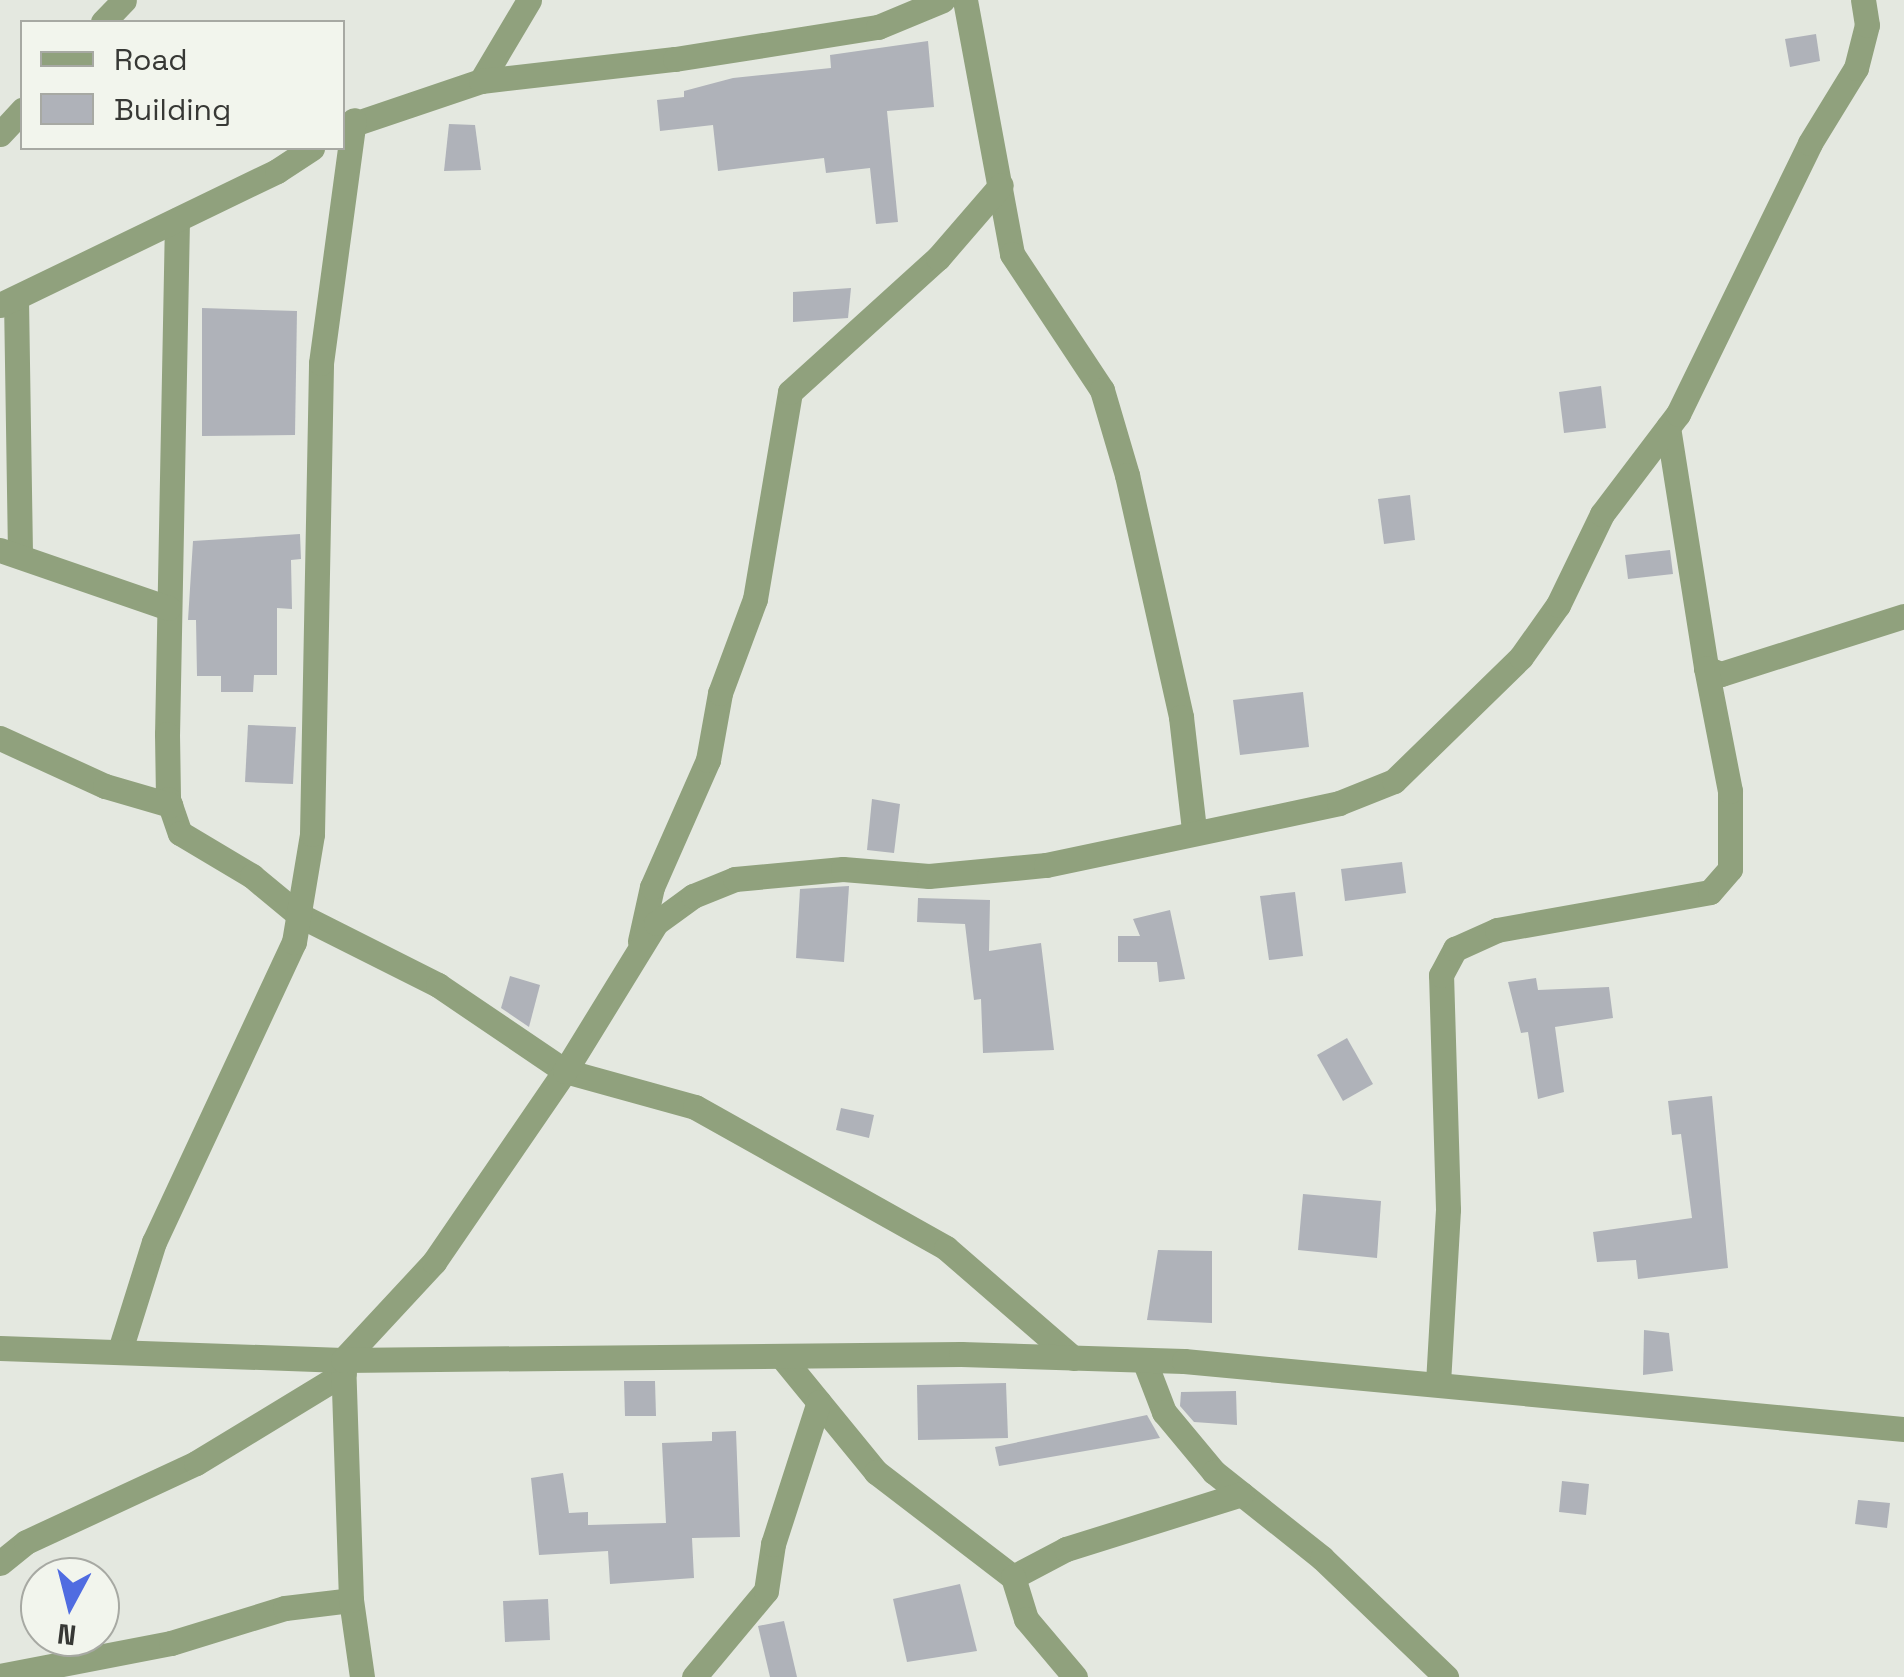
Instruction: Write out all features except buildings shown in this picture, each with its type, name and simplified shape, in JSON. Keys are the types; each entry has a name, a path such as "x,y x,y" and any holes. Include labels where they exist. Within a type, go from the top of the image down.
{"street":[{"path":"106,20 124,0"},
{"path":"481,80 529,0"},
{"path":"121,1347 154,1242 254,1035 294,942 312,834 321,363 348,124 481,80 674,59 878,26 943,0"},
{"path":"964,0 1012,254 1102,390 1182,717 1194,830"},
{"path":"0,1563 26,1542 196,1463 344,1367 434,1262 669,912 735,879 843,868 929,876 1046,865 1194,830 1339,803 1394,781 1521,657 1558,605 1602,514 1668,427 1718,339 1810,143 1856,68 1868,25 1863,0"},
{"path":"0,134 20,112"},
{"path":"168,608 10,553 8,302 177,220 308,150"},
{"path":"638,954 652,886 708,760 720,693 755,598 790,392 938,258 1002,186"},
{"path":"177,220 168,608 170,805 180,833 252,876 299,915 438,985 565,1072 696,1107 946,1248 1073,1358"},
{"path":"1438,1383 1448,1208 1441,976 1456,949 1497,930 1710,892 1730,869 1730,791 1706,668 1668,427"},
{"path":"1706,668 1722,674 1904,616"},
{"path":"0,738 106,786 170,805"},
{"path":"0,1348 121,1347 344,1367 782,1357 1144,1360 1438,1383 1904,1429"},
{"path":"782,1357 876,1472 1014,1578 1026,1620 1075,1677"},
{"path":"1144,1360 1164,1412 1214,1472 1322,1558 1446,1677"},
{"path":"344,1367 351,1600 362,1677"},
{"path":"694,1677 766,1590 774,1544 819,1402"},
{"path":"1014,1578 1066,1549 1242,1494"},
{"path":"0,1676 170,1643 284,1608 351,1600"}]}
